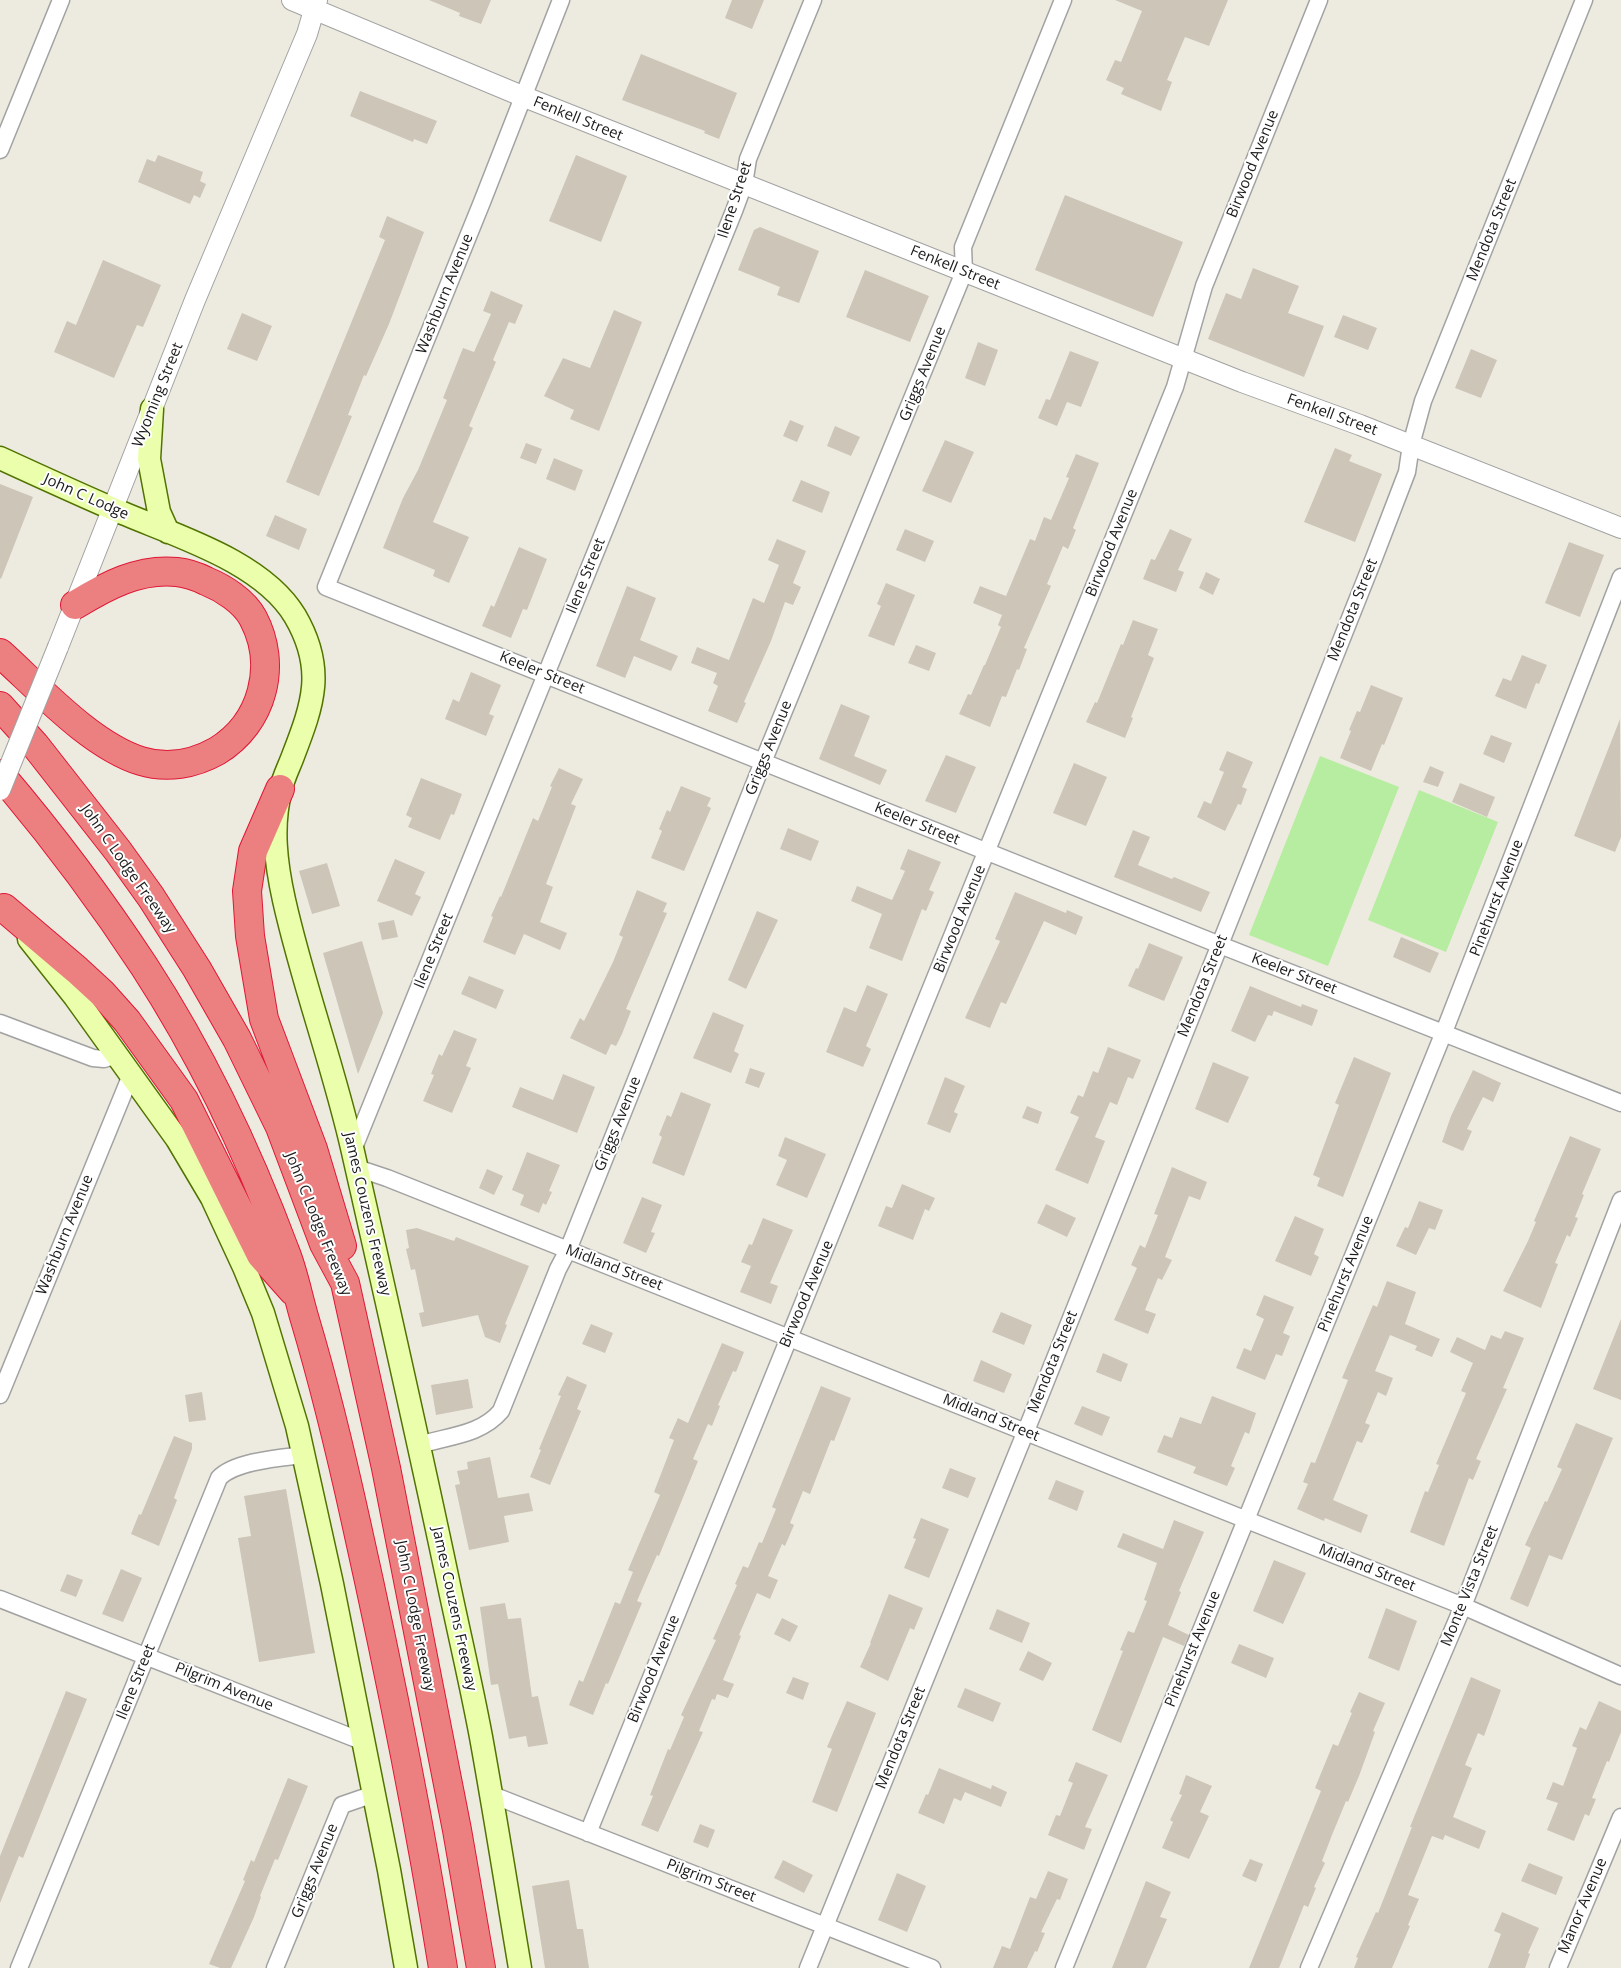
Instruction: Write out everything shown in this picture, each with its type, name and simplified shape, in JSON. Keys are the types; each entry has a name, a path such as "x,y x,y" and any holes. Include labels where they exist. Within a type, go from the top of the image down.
{"highway":[{"path":"0,653 82,728 114,749 140,761 159,765 182,765 207,757 225,746 247,723 259,704 266,679 260,637 252,617 239,601 218,586 178,572 156,572 118,581 75,606"},
{"name":"John C Lodge Freeway","path":"0,706 35,745 118,851 197,969 237,1039 280,1127 324,1244 345,1283 388,1478 455,1822 481,1968"},
{"path":"0,774 50,833 97,897 145,967 177,1020 237,1136 286,1254 320,1371 370,1586 426,1862 443,1968"},
{"path":"280,789 253,851 247,891 250,936 264,1018 313,1149 342,1243 345,1283"},
{"path":"2,906 78,970 127,1021 184,1100 261,1255 298,1297"}],"main road":[{"path":"152,409 149,458 159,512 170,533"},
{"name":"John C Lodge","path":"0,458 170,533"},
{"name":"James Couzens Freeway","path":"170,533 214,551 260,578 293,611 303,630 312,660 314,676 310,711 280,789 275,833 277,866 287,913 334,1077 355,1159 419,1445 481,1736 520,1968"},
{"path":"2,906 75,997 177,1139 212,1198 263,1313 284,1377 304,1455 364,1742 406,1968"}],"street":[{"path":"0,150 61,0"},
{"name":"Fenkell Street","path":"292,0 316,5 522,96 964,272 1183,359 1411,445 1621,528"},
{"name":"Washburn Avenue","path":"326,587 482,202 561,0"},
{"name":"Ilene Street","path":"355,1159 546,675 744,184 748,159 813,0"},
{"name":"Griggs Avenue","path":"419,1445 480,1429 492,1422 501,1411 558,1269 568,1250 763,762 964,272 963,247 1063,0"},
{"name":"Birwood Avenue","path":"588,1833 1175,387 1204,286 1319,0"},
{"name":"Mendota Street","path":"808,1968 1026,1431 1374,558 1407,472 1411,445 1423,401 1584,0"},
{"name":"Wyoming Street","path":"0,790 75,606 195,300 307,34 316,5"},
{"name":"Pinehurst Avenue","path":"1064,1968 1444,1032 1621,577"},
{"name":"Keeler Street","path":"326,587 1220,945 1621,1103"},
{"path":"0,1023 93,1058 104,1059 117,1055"},
{"name":"Washburn Avenue","path":"0,1395 131,1075"},
{"name":"Midland Street","path":"355,1159 387,1178 1463,1606 1621,1676"},
{"name":"Monte Vista Street","path":"1309,1968 1463,1606 1621,1200"},
{"name":"Ilene Street","path":"19,1968 219,1478 226,1471 237,1467 278,1458 304,1455"},
{"name":"Pilgrim Avenue","path":"0,1599 364,1742"},
{"name":"Griggs Avenue","path":"276,1968 342,1805 374,1794"},
{"name":"Pilgrim Street","path":"490,1794 932,1968"},
{"name":"Manor Avenue","path":"1558,1968 1621,1817"}],"green space":[{"path":"1320,756 1399,787 1328,966 1249,935"},
{"path":"1419,790 1498,822 1446,952 1368,920"}],"building":[{"path":"429,0 491,0 481,24 459,16 460,13"},
{"path":"732,0 764,0 752,29 725,18"},
{"path":"1115,0 1228,0 1209,46 1185,37 1167,80 1172,82 1161,111 1121,94 1124,88 1106,80 1115,60 1121,62 1142,11"},
{"path":"641,54 737,93 719,139 704,133 705,131 622,100"},
{"path":"360,91 437,121 427,144 414,139 413,142 350,116"},
{"path":"158,155 203,172 200,181 206,184 200,198 194,195 190,204 138,182 147,159 155,162"},
{"path":"576,155 627,176 601,242 549,221"},
{"path":"1065,195 1183,242 1153,317 1035,270"},
{"path":"387,216 424,232 389,324 366,376 364,375 348,415 352,416 319,496 286,482 385,240 379,237"},
{"path":"760,227 819,251 799,303 777,295 780,287 738,270 754,230"},
{"path":"103,260 161,285 143,327 137,325 114,378 54,352 67,321 76,325"},
{"path":"1253,268 1299,286 1288,313 1324,326 1304,377 1208,339 1226,293 1241,299"},
{"path":"865,270 929,296 910,342 846,317"},
{"path":"491,291 523,305 515,324 509,322 493,360 496,362 469,426 473,428 433,522 469,537 449,583 433,576 435,570 383,548 447,400 443,398 463,348 474,352 491,314 483,311"},
{"path":"614,310 642,322 599,431 570,419 574,410 544,396 563,358 590,368"},
{"path":"242,313 272,326 257,361 227,349"},
{"path":"1343,315 1377,328 1368,350 1334,337"},
{"path":"978,342 998,350 985,386 965,378"},
{"path":"1471,349 1497,360 1481,398 1455,388"},
{"path":"1070,351 1099,362 1081,407 1067,402 1057,426 1038,418 1046,399 1050,400"},
{"path":"790,420 804,426 797,442 783,436"},
{"path":"835,426 860,437 851,456 827,446"},
{"path":"945,440 974,452 951,503 922,491"},
{"path":"526,443 542,449 536,464 520,458"},
{"path":"1335,448 1352,455 1349,461 1382,474 1355,542 1304,522"},
{"path":"1076,454 1099,463 1073,528 1076,530 1068,549 1063,546 1047,584 1051,586 1024,648 1027,649 1019,670 1017,669 1006,697 1002,696 990,727 959,714 968,694 971,695 1001,627 998,625 1002,615 973,603 980,586 1006,596 1030,539 1035,541 1044,517 1051,520 1069,478 1066,477"},
{"path":"554,458 583,470 575,491 546,479"},
{"path":"801,480 830,492 822,513 792,501"},
{"path":"0,484 33,497 1,579 0,578"},
{"path":"275,515 307,529 299,550 266,536"},
{"path":"905,529 934,541 925,562 896,550"},
{"path":"1170,529 1192,539 1178,570 1184,572 1176,592 1143,579 1151,559 1155,560"},
{"path":"777,539 806,551 793,583 801,587 793,605 785,602 737,723 708,711 718,686 713,683 717,673 691,663 697,647 729,660 753,598 764,603 779,565 768,560"},
{"path":"1569,542 1604,555 1580,617 1545,603"},
{"path":"519,547 547,559 527,610 523,609 511,638 482,626 491,605 494,607"},
{"path":"1206,572 1220,579 1213,595 1199,588"},
{"path":"886,583 915,595 894,646 868,636 881,606 877,604"},
{"path":"627,586 656,598 640,640 678,656 671,671 634,656 625,678 596,666"},
{"path":"1133,620 1158,629 1148,655 1154,658 1131,717 1133,718 1125,738 1086,722 1095,702 1097,703"},
{"path":"916,645 936,653 929,671 908,663"},
{"path":"1522,655 1547,665 1539,684 1536,683 1526,709 1495,696 1503,678 1511,681"},
{"path":"471,672 501,685 489,714 494,716 486,736 445,719 453,699 459,702"},
{"path":"1371,685 1403,698 1371,771 1340,758 1357,711 1360,712"},
{"path":"841,704 870,716 854,756 887,770 880,785 819,759"},
{"path":"1620,719 1621,837 1615,852 1574,836"},
{"path":"1491,735 1512,743 1504,763 1483,754"},
{"path":"1227,751 1253,762 1242,787 1247,789 1241,805 1238,804 1225,831 1197,817 1204,801 1211,804 1224,772 1219,770"},
{"path":"946,755 976,767 956,813 925,801"},
{"path":"1074,763 1107,777 1086,826 1053,813"},
{"path":"1430,766 1444,772 1438,787 1423,782"},
{"path":"559,768 583,779 571,804 576,806 546,884 553,887 540,922 567,933 560,950 524,934 515,955 483,942 493,917 491,916 501,897 533,818 538,821 552,787 550,786"},
{"path":"421,778 462,794 454,815 451,814 440,840 408,827 412,818 406,815"},
{"path":"1460,783 1495,797 1487,817 1452,802"},
{"path":"681,786 711,798 707,806 711,808 684,871 651,858 662,831 659,829 667,810 670,812"},
{"path":"788,828 819,841 811,861 780,849"},
{"path":"1133,830 1150,837 1138,865 1210,892 1201,912 1114,877"},
{"path":"908,849 941,862 929,890 934,892 926,911 922,909 902,961 869,948 882,914 851,901 857,886 892,900 905,871 900,869"},
{"path":"395,859 425,872 415,894 421,897 412,916 377,901"},
{"path":"327,863 340,906 312,914 299,871"},
{"path":"637,890 667,903 663,912 667,913 626,1009 631,1011 622,1034 616,1046 611,1044 606,1055 570,1038 580,1018 584,1021 613,962 623,937 619,935"},
{"path":"1015,892 1066,913 1067,910 1083,917 1076,935 1044,921 1006,1004 1001,1002 990,1028 965,1018 1000,941 995,939"},
{"path":"757,911 778,920 746,989 728,980"},
{"path":"394,920 398,937 382,940 378,923"},
{"path":"1401,937 1439,953 1430,973 1393,957"},
{"path":"362,941 383,1013 358,1074 323,953"},
{"path":"1149,943 1183,957 1164,1001 1128,986 1136,968 1138,969"},
{"path":"469,976 504,990 496,1009 461,994"},
{"path":"867,985 888,994 866,1046 871,1049 863,1067 826,1052 844,1007 856,1012"},
{"path":"1250,986 1301,1007 1302,1004 1318,1010 1312,1026 1274,1011 1272,1016 1268,1015 1255,1042 1231,1031"},
{"path":"713,1012 744,1025 734,1051 739,1054 731,1073 693,1058"},
{"path":"454,1030 477,1039 466,1066 471,1068 452,1113 423,1101 434,1075 431,1074 439,1054 442,1056"},
{"path":"1108,1047 1141,1060 1133,1079 1128,1077 1117,1105 1110,1102 1095,1137 1105,1141 1088,1184 1055,1170 1079,1117 1070,1113 1078,1095 1083,1097 1093,1071 1098,1073"},
{"path":"1354,1057 1391,1073 1343,1197 1317,1186 1320,1178 1313,1175 1339,1105 1335,1103"},
{"path":"1213,1062 1249,1077 1228,1123 1195,1109"},
{"path":"750,1068 765,1073 759,1088 745,1083"},
{"path":"1473,1070 1501,1083 1493,1102 1483,1097 1467,1129 1472,1131 1463,1151 1442,1142 1451,1116"},
{"path":"563,1074 595,1087 577,1133 512,1107 520,1087 553,1100"},
{"path":"945,1077 965,1086 954,1112 958,1114 950,1133 927,1124"},
{"path":"681,1092 711,1104 684,1176 652,1163 662,1137 659,1135 667,1115 671,1117"},
{"path":"1027,1106 1042,1112 1038,1124 1022,1118"},
{"path":"1570,1136 1601,1149 1582,1194 1584,1195 1575,1217 1578,1218 1570,1237 1567,1235 1555,1263 1558,1264 1541,1308 1503,1291 1528,1241 1536,1222 1534,1221"},
{"path":"785,1137 826,1154 807,1198 776,1185 787,1160 778,1156"},
{"path":"527,1152 560,1165 549,1191 552,1192 546,1205 543,1203 539,1213 520,1205 524,1195 512,1190"},
{"path":"1172,1167 1207,1182 1200,1200 1189,1196 1165,1257 1172,1260 1162,1280 1158,1278 1145,1310 1156,1314 1148,1334 1114,1320 1137,1268 1131,1265 1140,1245 1145,1248 1158,1215 1154,1214"},
{"path":"487,1169 503,1176 494,1195 479,1188"},
{"path":"902,1184 935,1198 929,1211 925,1209 913,1240 878,1226 886,1206 892,1208"},
{"path":"642,1197 662,1205 651,1232 655,1233 646,1253 623,1243"},
{"path":"1419,1201 1443,1210 1435,1230 1429,1228 1416,1255 1396,1246 1405,1227 1408,1228"},
{"path":"1046,1204 1076,1218 1067,1237 1037,1223"},
{"path":"1295,1216 1324,1229 1314,1254 1319,1257 1311,1276 1275,1261"},
{"path":"763,1218 793,1230 770,1283 778,1286 771,1304 740,1292 751,1266 741,1262 749,1244 752,1245"},
{"path":"417,1228 454,1241 456,1237 529,1266 505,1324 507,1325 500,1343 485,1337 478,1315 422,1327 419,1313 424,1312 415,1269 411,1270 406,1249 409,1248 406,1230"},
{"path":"1387,1281 1416,1292 1405,1324 1440,1339 1432,1357 1415,1350 1417,1346 1390,1335 1375,1371 1393,1378 1386,1396 1378,1392 1365,1423 1370,1425 1362,1443 1357,1441 1333,1500 1368,1515 1361,1533 1325,1518 1324,1521 1297,1509 1308,1484 1303,1482 1311,1462 1315,1463 1348,1380 1342,1378 1373,1305 1377,1307"},
{"path":"1264,1295 1294,1307 1283,1333 1290,1336 1282,1356 1276,1354 1265,1380 1236,1368 1244,1348 1251,1351 1264,1319 1256,1315"},
{"path":"1001,1312 1032,1325 1024,1345 992,1332"},
{"path":"1621,1319 1621,1400 1593,1389"},
{"path":"591,1324 613,1333 605,1353 582,1344"},
{"path":"1505,1331 1524,1338 1503,1388 1507,1389 1476,1459 1481,1461 1473,1480 1469,1478 1444,1546 1410,1532 1425,1491 1428,1492 1439,1465 1436,1464 1466,1393 1461,1391 1473,1363 1450,1352 1457,1337 1485,1350 1491,1335 1501,1339"},
{"path":"722,1343 744,1352 736,1372 733,1371 718,1405 720,1406 712,1426 708,1424 693,1459 698,1461 659,1556 657,1555 637,1601 642,1603 593,1715 569,1705 579,1680 583,1682 615,1602 620,1604 633,1572 628,1570 660,1495 654,1492 674,1440 669,1438 678,1418 688,1423"},
{"path":"1103,1353 1128,1364 1121,1382 1096,1372"},
{"path":"981,1360 1012,1374 1004,1393 973,1381"},
{"path":"567,1376 587,1385 577,1409 581,1411 550,1485 530,1477 541,1450 539,1449 561,1396 558,1395"},
{"path":"468,1379 473,1408 436,1415 431,1385"},
{"path":"821,1386 851,1398 834,1441 831,1440 810,1494 803,1491 790,1523 794,1525 785,1546 782,1544 768,1576 778,1580 770,1599 757,1593 739,1635 741,1636 723,1680 734,1684 728,1698 717,1694 715,1700 712,1699 699,1731 703,1732 658,1832 641,1825 653,1796 650,1795 668,1749 670,1750 684,1717 681,1715 716,1640 713,1639 737,1585 735,1584 743,1566 748,1568 759,1542 762,1543 776,1509 772,1507"},
{"path":"202,1392 206,1420 189,1422 185,1395"},
{"path":"1212,1396 1256,1413 1249,1434 1245,1432 1231,1466 1235,1468 1227,1486 1193,1473 1196,1467 1157,1452 1164,1435 1172,1438 1180,1417 1201,1424"},
{"path":"1082,1406 1110,1417 1102,1436 1074,1424"},
{"path":"1576,1423 1613,1438 1562,1560 1549,1555 1528,1607 1510,1599 1531,1548 1525,1545 1562,1469 1557,1467"},
{"path":"174,1436 192,1443 192,1449 174,1498 177,1500 159,1546 131,1534 139,1514 141,1515"},
{"path":"490,1457 498,1498 529,1493 533,1511 504,1516 509,1542 469,1550 455,1485 460,1484 457,1471 468,1469 467,1462"},
{"path":"950,1468 976,1478 968,1498 942,1488"},
{"path":"1056,1480 1084,1491 1077,1511 1048,1499"},
{"path":"286,1489 315,1653 259,1662 238,1538 251,1536 244,1496"},
{"path":"921,1518 949,1529 929,1578 904,1568 916,1539 913,1538"},
{"path":"1174,1520 1204,1532 1179,1591 1181,1592 1168,1625 1189,1635 1184,1646 1163,1637 1121,1743 1092,1730 1123,1651 1120,1650 1128,1631 1134,1633 1147,1601 1144,1600 1157,1563 1117,1547 1123,1533 1163,1549"},
{"path":"1274,1560 1306,1573 1283,1624 1253,1611"},
{"path":"121,1569 142,1578 123,1622 102,1614"},
{"path":"67,1574 83,1580 76,1597 60,1591"},
{"path":"889,1594 923,1608 914,1630 910,1628 888,1681 860,1667"},
{"path":"505,1603 508,1619 521,1618 532,1697 538,1696 548,1744 528,1747 526,1736 509,1739 498,1684 491,1685 480,1607"},
{"path":"1386,1608 1417,1621 1399,1671 1368,1658"},
{"path":"997,1609 1030,1623 1022,1643 989,1629"},
{"path":"782,1618 798,1626 790,1642 774,1634"},
{"path":"1239,1644 1274,1658 1266,1678 1231,1663"},
{"path":"1028,1651 1052,1663 1043,1681 1019,1670"},
{"path":"793,1677 809,1683 803,1700 786,1693"},
{"path":"1471,1677 1501,1690 1484,1736 1478,1733 1465,1765 1472,1768 1453,1817 1486,1831 1479,1849 1445,1835 1443,1840 1432,1836 1408,1895 1419,1899 1392,1968 1354,1968 1358,1958 1356,1957 1376,1912 1378,1913 1412,1827 1410,1827"},
{"path":"965,1688 1001,1703 993,1722 957,1707"},
{"path":"66,1691 87,1699 23,1858 19,1856 0,1903 0,1856"},
{"path":"1359,1692 1385,1703 1373,1731 1375,1732 1359,1776 1348,1802 1346,1801 1322,1861 1325,1863 1314,1887 1316,1888 1308,1907 1304,1905 1279,1968 1249,1968 1321,1791 1315,1788 1333,1744 1338,1746"},
{"path":"847,1701 876,1713 837,1812 812,1802 832,1749 827,1747"},
{"path":"1599,1701 1621,1711 1621,1732 1592,1798 1596,1799 1589,1816 1585,1814 1574,1841 1547,1830 1558,1803 1546,1799 1553,1782 1563,1786 1577,1748 1572,1746 1580,1727 1586,1730"},
{"path":"1076,1762 1108,1775 1085,1827 1092,1829 1084,1850 1048,1835 1056,1815 1060,1816 1073,1783 1068,1781"},
{"path":"939,1768 991,1789 992,1785 1007,1792 1001,1807 965,1792 961,1801 954,1798 944,1824 918,1813"},
{"path":"1186,1775 1212,1786 1200,1812 1209,1816 1189,1859 1162,1848 1173,1822 1170,1820 1182,1795 1179,1794"},
{"path":"288,1778 308,1786 278,1860 275,1859 260,1896 254,1917 231,1968 220,1968 209,1964 245,1881 243,1880 251,1860 254,1862"},
{"path":"700,1824 715,1830 708,1848 693,1842"},
{"path":"1250,1859 1263,1864 1256,1882 1242,1876"},
{"path":"783,1860 813,1875 804,1893 774,1878"},
{"path":"1529,1863 1563,1877 1556,1895 1521,1881"},
{"path":"1048,1871 1068,1879 1060,1900 1057,1899 1041,1932 1045,1933 1037,1952 1035,1951 1027,1968 993,1968 1002,1946 1010,1949 1030,1897 1036,1899"},
{"path":"897,1873 926,1886 907,1932 878,1920"},
{"path":"569,1880 577,1929 583,1929 589,1968 545,1968 532,1886"},
{"path":"1146,1881 1171,1892 1160,1917 1167,1919 1146,1968 1112,1968"},
{"path":"1502,1912 1539,1928 1528,1953 1530,1954 1525,1968 1488,1968 1501,1934 1494,1931"}]}
